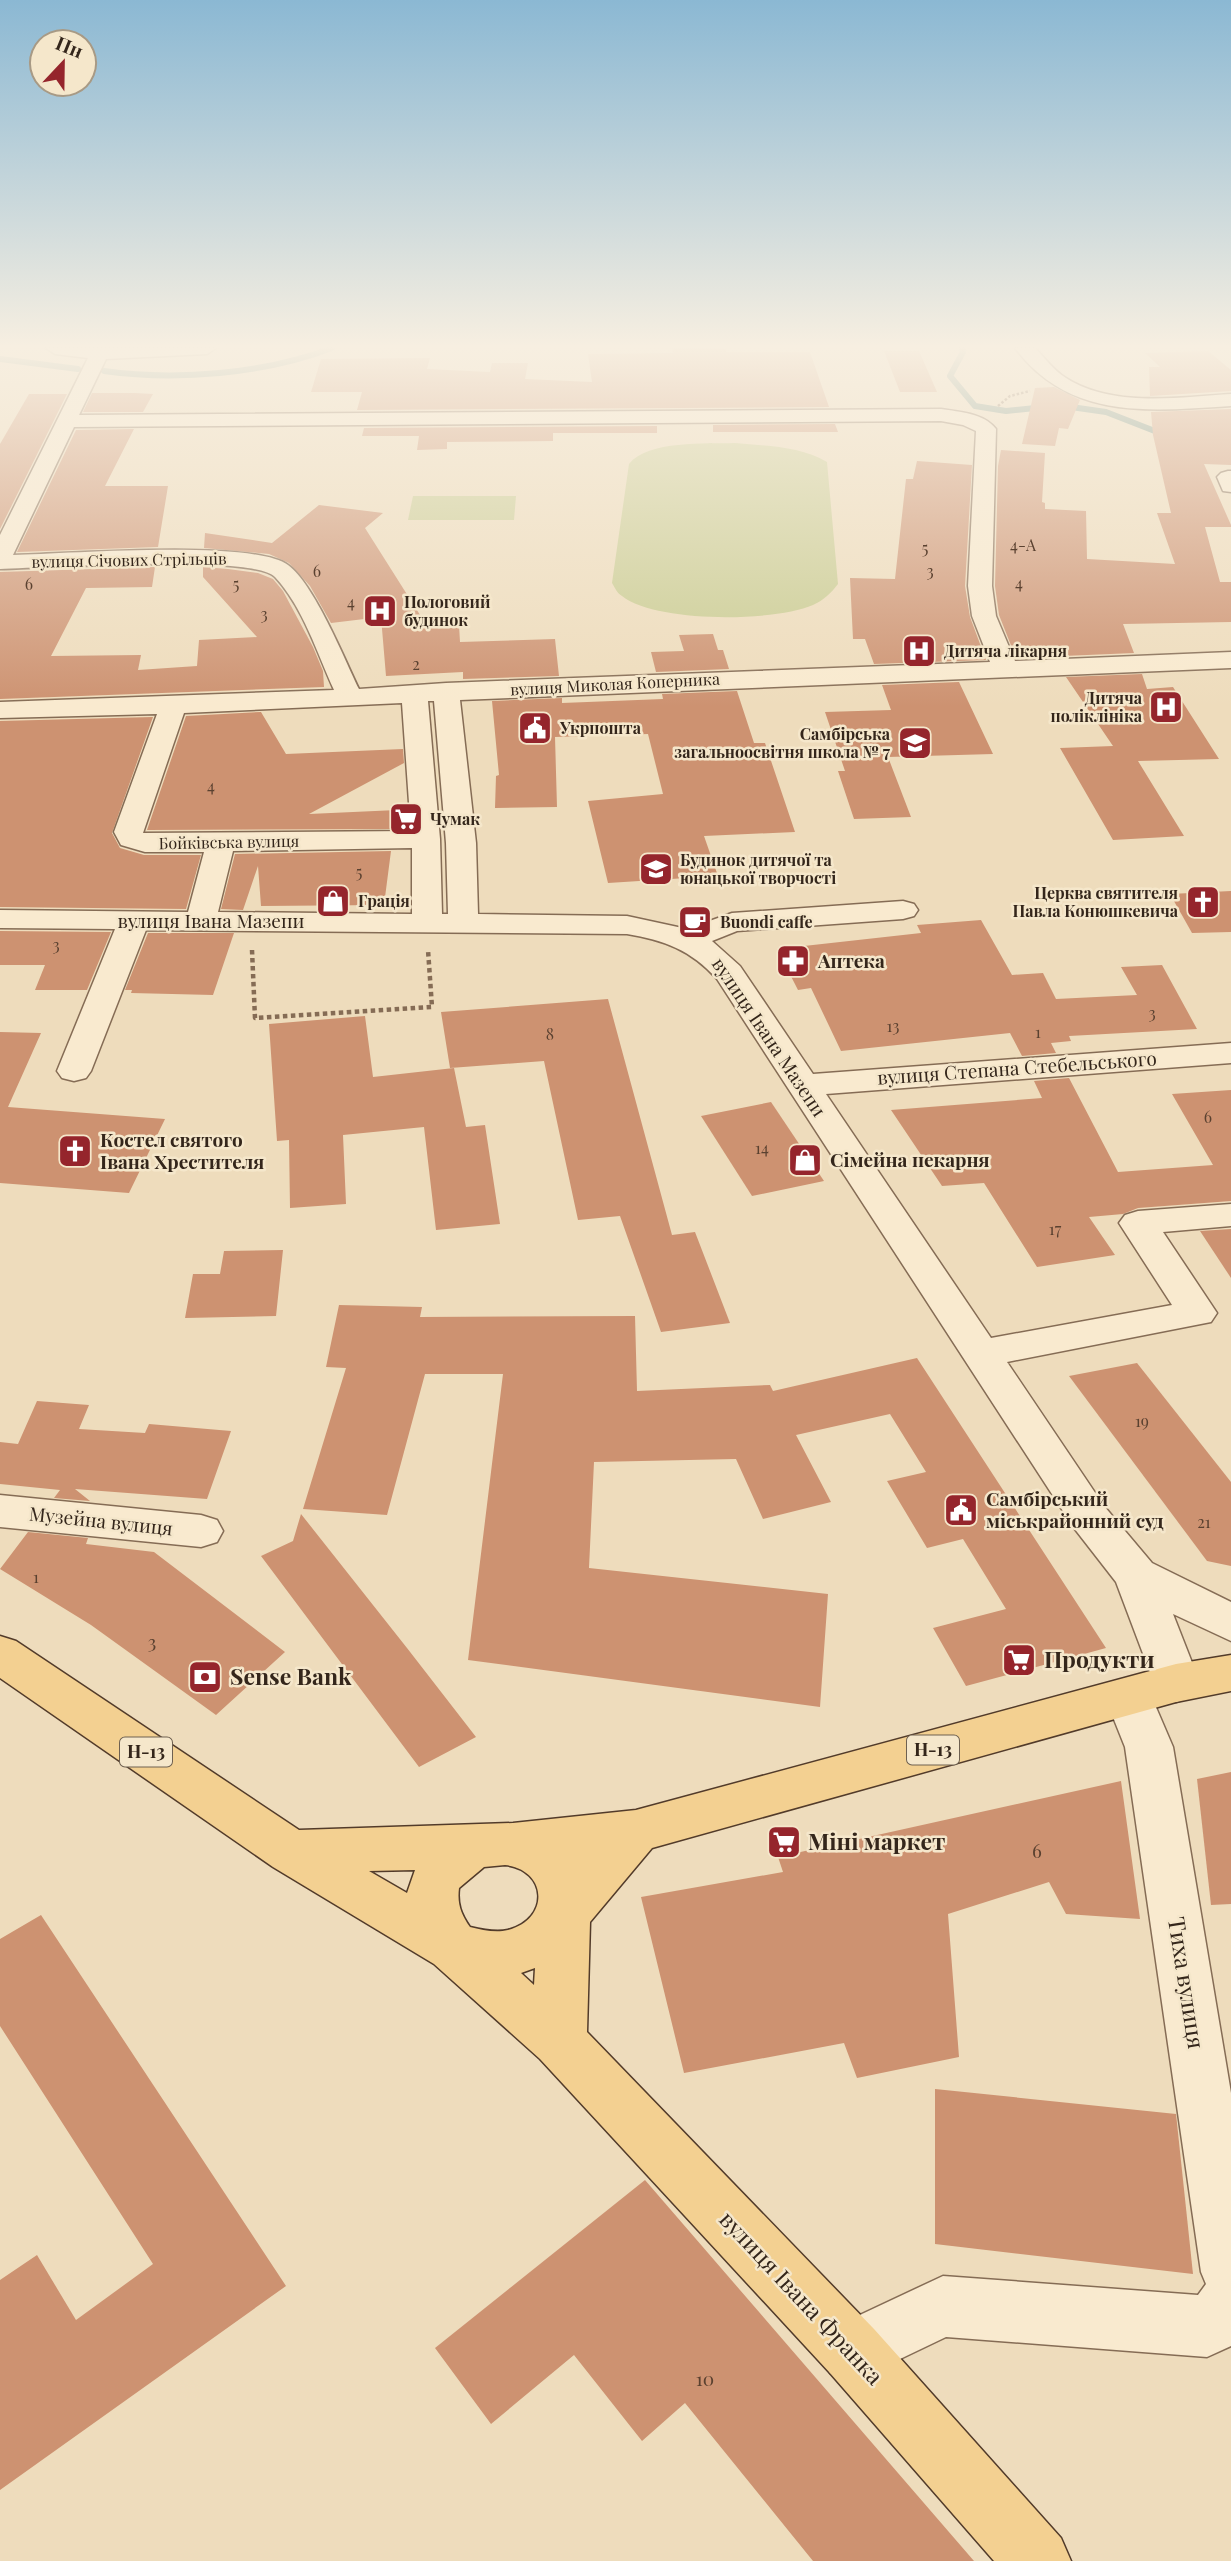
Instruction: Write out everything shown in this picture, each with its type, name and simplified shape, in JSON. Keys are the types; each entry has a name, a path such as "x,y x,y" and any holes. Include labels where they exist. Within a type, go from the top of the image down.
{"main road":[{"name":"вулиця Івана Франка","path":"0,1654 291,1852 453,1947 559,2041 852,2351 1038,2561"},
{"name":"Н-13","path":"291,1852 495,1845 636,1831 1153,1690 1231,1673"},
{"name":"Н-13","path":"565,1914 636,1831"},
{"name":"вулиця Івана Франка","path":"495,1845 455,1857 441,1871 433,1889 432,1907 438,1925 453,1947 488,1955 510,1954 530,1947 547,1935 565,1914"},
{"path":"495,1845 536,1851 550,1862 560,1877 565,1894 565,1914 559,2041"}],"street":[{"path":"0,560 43,468"},
{"path":"985,468 980,586 984,616 1006,670"},
{"name":"вулиця Січових Стрільців","path":"0,560 222,557 268,563 282,572 309,609 349,696"},
{"name":"вулиця Миколая Коперника","path":"0,710 173,706 446,691 1231,660"},
{"path":"446,691 461,844 463,922"},
{"path":"414,693 426,839 427,922"},
{"name":"Бойківська вулиця","path":"173,706 128,832 131,839 145,843 221,843 426,839"},
{"path":"201,920 221,843"},
{"path":"691,938 732,922 903,910"},
{"name":"вулиця Івана Мазепи","path":"0,919 627,925 691,938 713,954 729,973 1089,1517 1136,1575 1231,1623"},
{"path":"74,1071 134,920"},
{"name":"вулиця Степана Стебельського","path":"803,1085 1231,1053"},
{"path":"982,1353 1198,1313 1138,1223 1231,1215"},
{"name":"Музейна вулиця","path":"0,1511 201,1531"},
{"name":"вулиця Івана Мазепи","path":"1136,1575 1153,1690"},
{"name":"Тиха вулиця","path":"1153,1690 1149,1747 1231,2272"},
{"path":"852,2351 943,2306 1207,2326 1227,2310 1231,2296"}],"path":[{"path":"251,921 256,1018 432,1007 427,922"}],"green space":[{"path":"628,468 827,468 838,584 821,601 795,611 771,615 687,615 638,605 620,595 612,583"},
{"path":"413,496 516,496 514,520 408,520"}],"building":[{"path":"0,468 31,468 0,529"},
{"path":"58,468 114,468 105,486 168,486 158,547 17,552"},
{"path":"916,468 972,468 965,586 970,617 986,660 874,664 865,639 853,639 850,578 895,579 906,479 913,479"},
{"path":"998,468 1044,468 1042,502 1045,503 1045,509 1086,511 1087,559 1175,564 1157,513 1171,513 1161,468 1206,468 1231,525 1205,527 1220,582 1231,582 1231,622 1123,624 1134,653 1016,658 999,615 995,586"},
{"path":"319,505 383,513 365,528 427,626 459,625 460,642 555,639 559,676 463,679 463,672 386,676 381,617 331,623 310,586 289,563 269,554 204,548 205,533 272,543"},
{"path":"155,567 152,587 86,588 51,656 141,655 138,670 197,666 199,640 257,637 203,577 203,567 228,569 258,573 273,579 283,591 313,647 323,671 324,687 0,699 0,572"},
{"path":"713,634 718,650 723,650 729,669 656,672 651,652 684,651 679,635"},
{"path":"1142,674 1147,689 1173,687 1219,759 1138,761 1184,836 1113,840 1060,748 1113,746 1066,677"},
{"path":"959,682 993,754 888,757 911,817 854,819 838,771 845,771 825,712 891,710 882,685"},
{"path":"737,691 754,743 765,743 795,832 704,836 718,876 608,883 588,801 663,794 648,734 555,737 557,807 495,808 496,776 499,775 492,701 562,698 562,703 663,699 662,694"},
{"path":"261,712 286,754 403,749 404,763 309,814 397,810 394,829 147,830 186,716"},
{"path":"153,717 112,833 120,848 144,855 201,855 186,909 0,907 0,721"},
{"path":"391,851 384,905 261,906 258,866 243,910 221,909 235,854"},
{"name":"Церква святителя Павла Конюшкевича","path":"1231,891 1231,932 1192,933 1170,894"},
{"path":"981,920 1012,975 1043,973 1056,999 1137,995 1121,967 1162,965 1197,1029 1069,1036 1071,1041 1051,1043 1056,1053 1022,1056 1010,1033 841,1051 811,988 798,990 777,949 921,933 917,925"},
{"path":"0,931 111,932 87,990 35,990 45,965 0,965"},
{"path":"148,933 234,933 213,995 131,993 132,990 125,990"},
{"path":"608,999 672,1235 695,1232 730,1323 661,1332 620,1216 578,1220 544,1061 450,1068 441,1012"},
{"path":"365,1016 373,1077 454,1068 466,1127 485,1125 500,1224 436,1230 424,1127 343,1135 346,1204 290,1208 289,1140 277,1141 269,1024"},
{"name":"Костел святого Івана Хрестителя","path":"0,1032 41,1033 8,1107 165,1119 129,1193 0,1183"},
{"path":"1069,1078 1118,1172 1213,1165 1172,1094 1231,1090 1231,1201 1138,1208 1123,1214 1089,1217 1115,1255 1037,1267 984,1183 942,1186 891,1110 1042,1098 1034,1081"},
{"path":"771,1102 824,1181 752,1196 701,1116"},
{"path":"1231,1229 1231,1278 1200,1231"},
{"path":"283,1250 276,1316 185,1318 193,1274 220,1274 224,1251"},
{"path":"339,1305 422,1307 420,1317 635,1316 637,1391 770,1385 773,1391 917,1358 1106,1648 966,1686 933,1628 1006,1609 963,1539 927,1548 887,1481 926,1472 890,1414 796,1435 831,1502 763,1519 736,1459 594,1462 589,1568 828,1594 820,1707 468,1660 503,1374 425,1374 387,1515 303,1509 346,1368 326,1367"},
{"path":"1137,1363 1231,1482 1231,1566 1207,1561 1069,1376"},
{"path":"37,1401 89,1405 79,1429 145,1433 149,1424 231,1431 207,1499 75,1489 90,1501 54,1498 60,1490 0,1484 0,1442 18,1444"},
{"path":"301,1514 476,1737 419,1767 261,1556 293,1541"},
{"path":"28,1532 88,1538 86,1544 154,1552 285,1652 216,1715 91,1625 0,1569"},
{"path":"1231,1772 1231,1904 1211,1905 1197,1779"},
{"path":"1121,1781 1140,1919 1066,1914 1049,1882 948,1914 959,2057 857,2078 844,2043 684,2073 641,1897 783,1872 778,1857"},
{"path":"41,1915 286,2286 0,2490 0,2280 37,2255 76,2320 153,2264 0,2026 0,1939"},
{"path":"935,2089 1176,2114 1193,2274 935,2244"},
{"path":"645,2180 974,2561 813,2561 685,2403 642,2441 574,2355 491,2424 435,2348"}],"place":[{"name":"Пологовий будинок","path":"380,611"},
{"name":"Дитяча лікарня","path":"919,651"},
{"name":"Дитяча поліклініка","path":"1166,707"},
{"name":"Укрпошта","path":"535,728"},
{"name":"Самбірська загальноосвітня школа № 7","path":"915,743"},
{"name":"Чумак","path":"406,819"},
{"name":"Будинок дитячої та юнацької творчості","path":"656,869"},
{"name":"Грація","path":"333,901"},
{"name":"Церква святителя Павла Конюшкевича","path":"1203,902"},
{"name":"Buondi caffe","path":"695,922"},
{"name":"Аптека","path":"793,961"},
{"name":"Костел святого Івана Хрестителя","path":"75,1151"},
{"name":"Сімейна пекарня","path":"805,1160"},
{"name":"Самбірський міськрайонний суд","path":"961,1510"},
{"name":"Продукти","path":"1019,1660"},
{"name":"Sense Bank","path":"205,1677"},
{"name":"Міні маркет","path":"784,1842"}]}
